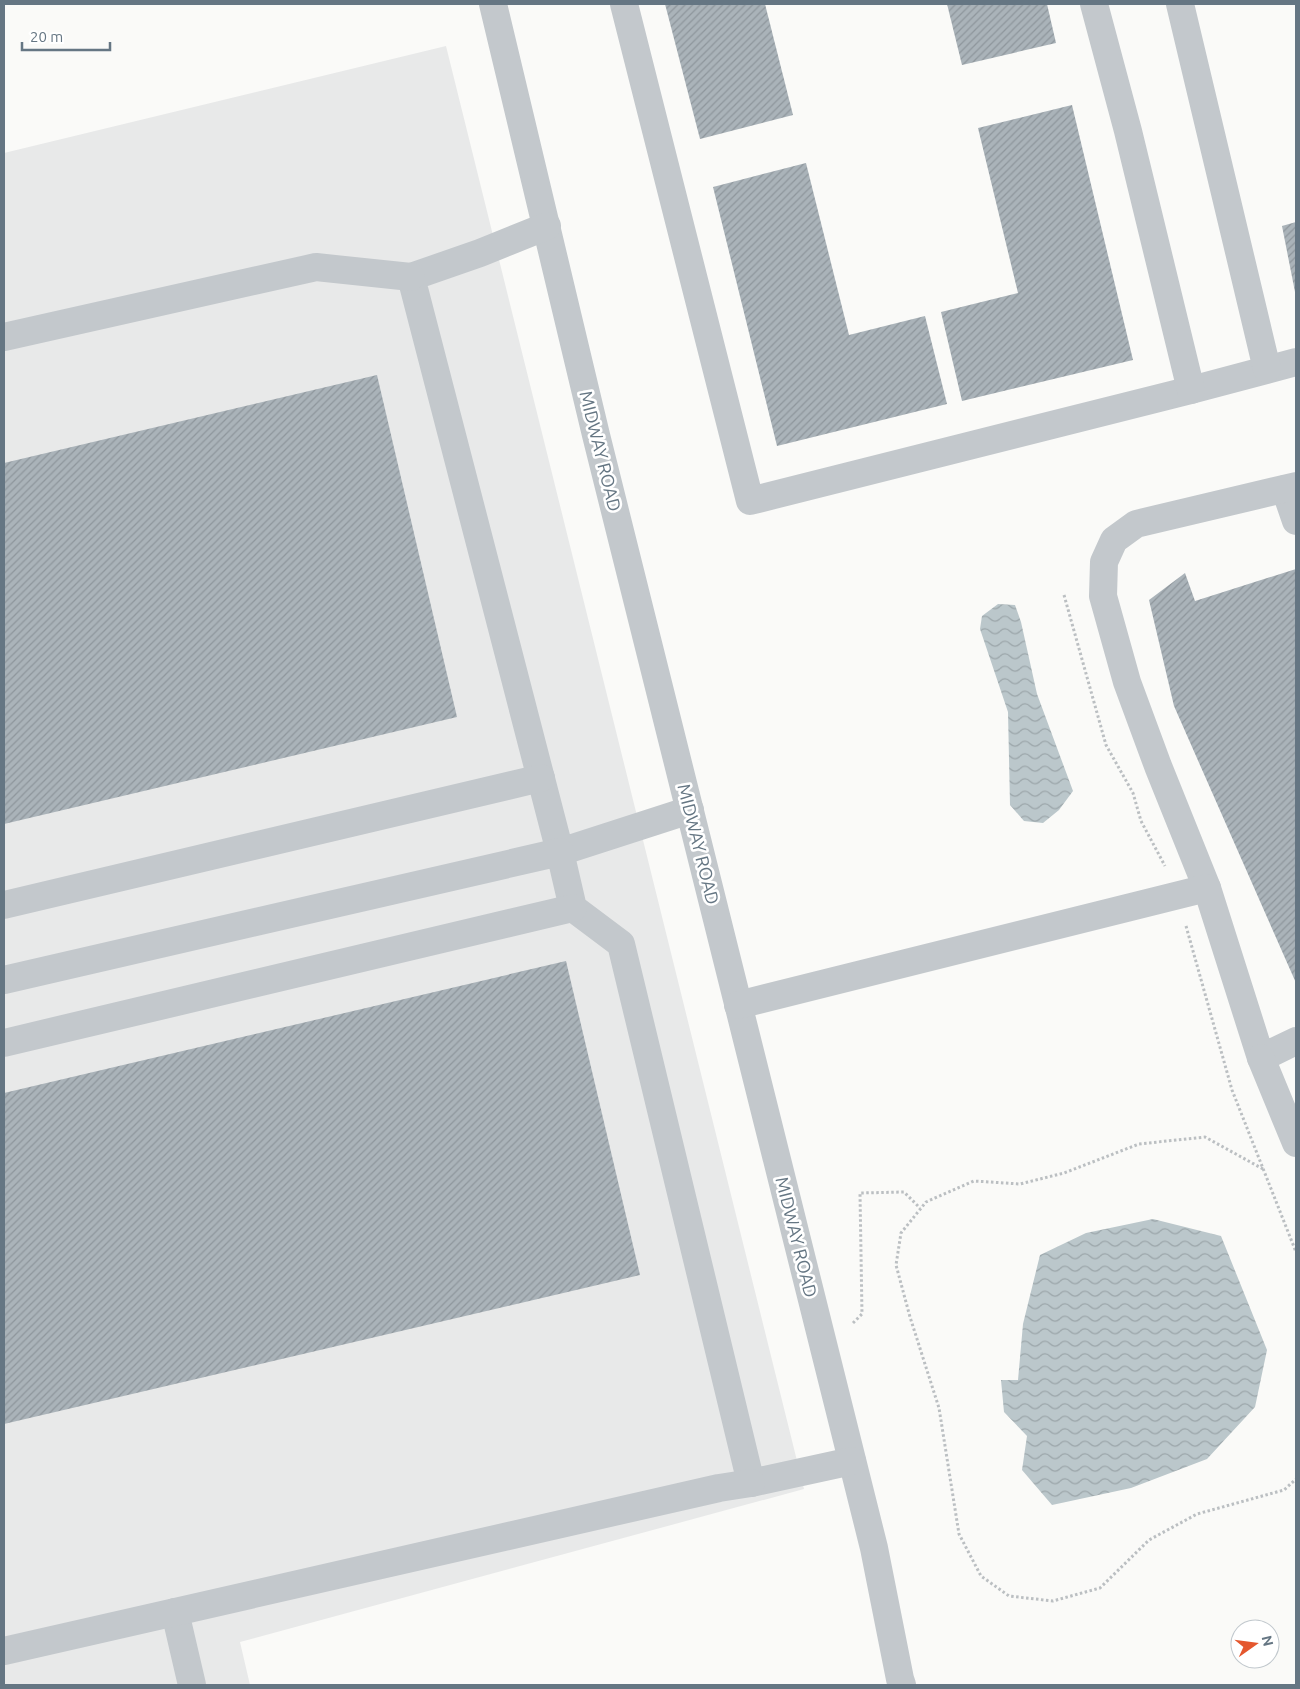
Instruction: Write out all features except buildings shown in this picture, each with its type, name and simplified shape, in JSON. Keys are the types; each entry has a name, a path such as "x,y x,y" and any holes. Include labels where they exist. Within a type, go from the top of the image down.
{"street":[{"name":"MIDWAY ROAD","path":"493,4 599,444 874,1548 901,1683"},
{"path":"624,4 750,501 1296,362"},
{"path":"1094,4 1128,131 1191,390"},
{"path":"1180,4 1267,369"},
{"path":"4,337 316,267 411,277 480,253 547,226"},
{"path":"411,277 573,908 621,944 751,1483"},
{"path":"1296,521 1291,488 1136,524 1114,540 1104,562 1103,596 1128,682 1158,766 1207,888 1261,1058 1296,1144"},
{"path":"4,905 541,778"},
{"path":"4,980 560,852 690,810"},
{"path":"738,1005 1207,888"},
{"path":"4,1043 573,908"},
{"path":"1261,1058 1296,1041"},
{"path":"4,1651 710,1491 852,1461"},
{"path":"175,1612 192,1685"}],"path":[{"path":"1064,595 1106,745 1133,793 1141,821 1168,872 1178,896 1232,1090 1296,1252"},
{"path":"1263,1169 1205,1137 1139,1144 1064,1173 1020,1184 974,1181 926,1202 920,1208 901,1233 896,1265 910,1317 940,1408 959,1534 982,1576 1009,1596 1053,1601 1100,1588 1149,1540 1197,1514 1284,1490 1296,1479"},
{"path":"853,1323 862,1314 860,1193 904,1192 920,1208"}],"shaded area":[{"path":"446,46 804,1489 240,1642 250,1685 4,1685 4,153"}],"water":[{"path":"998,604 1015,605 1021,622 1037,694 1073,791 1059,810 1043,823 1024,821 1010,805 1008,712 980,629 982,616"},
{"path":"1153,1219 1221,1236 1267,1350 1255,1407 1207,1459 1131,1488 1052,1505 1022,1470 1027,1436 1004,1412 1001,1380 1018,1380 1023,1324 1040,1255 1086,1233"}]}
